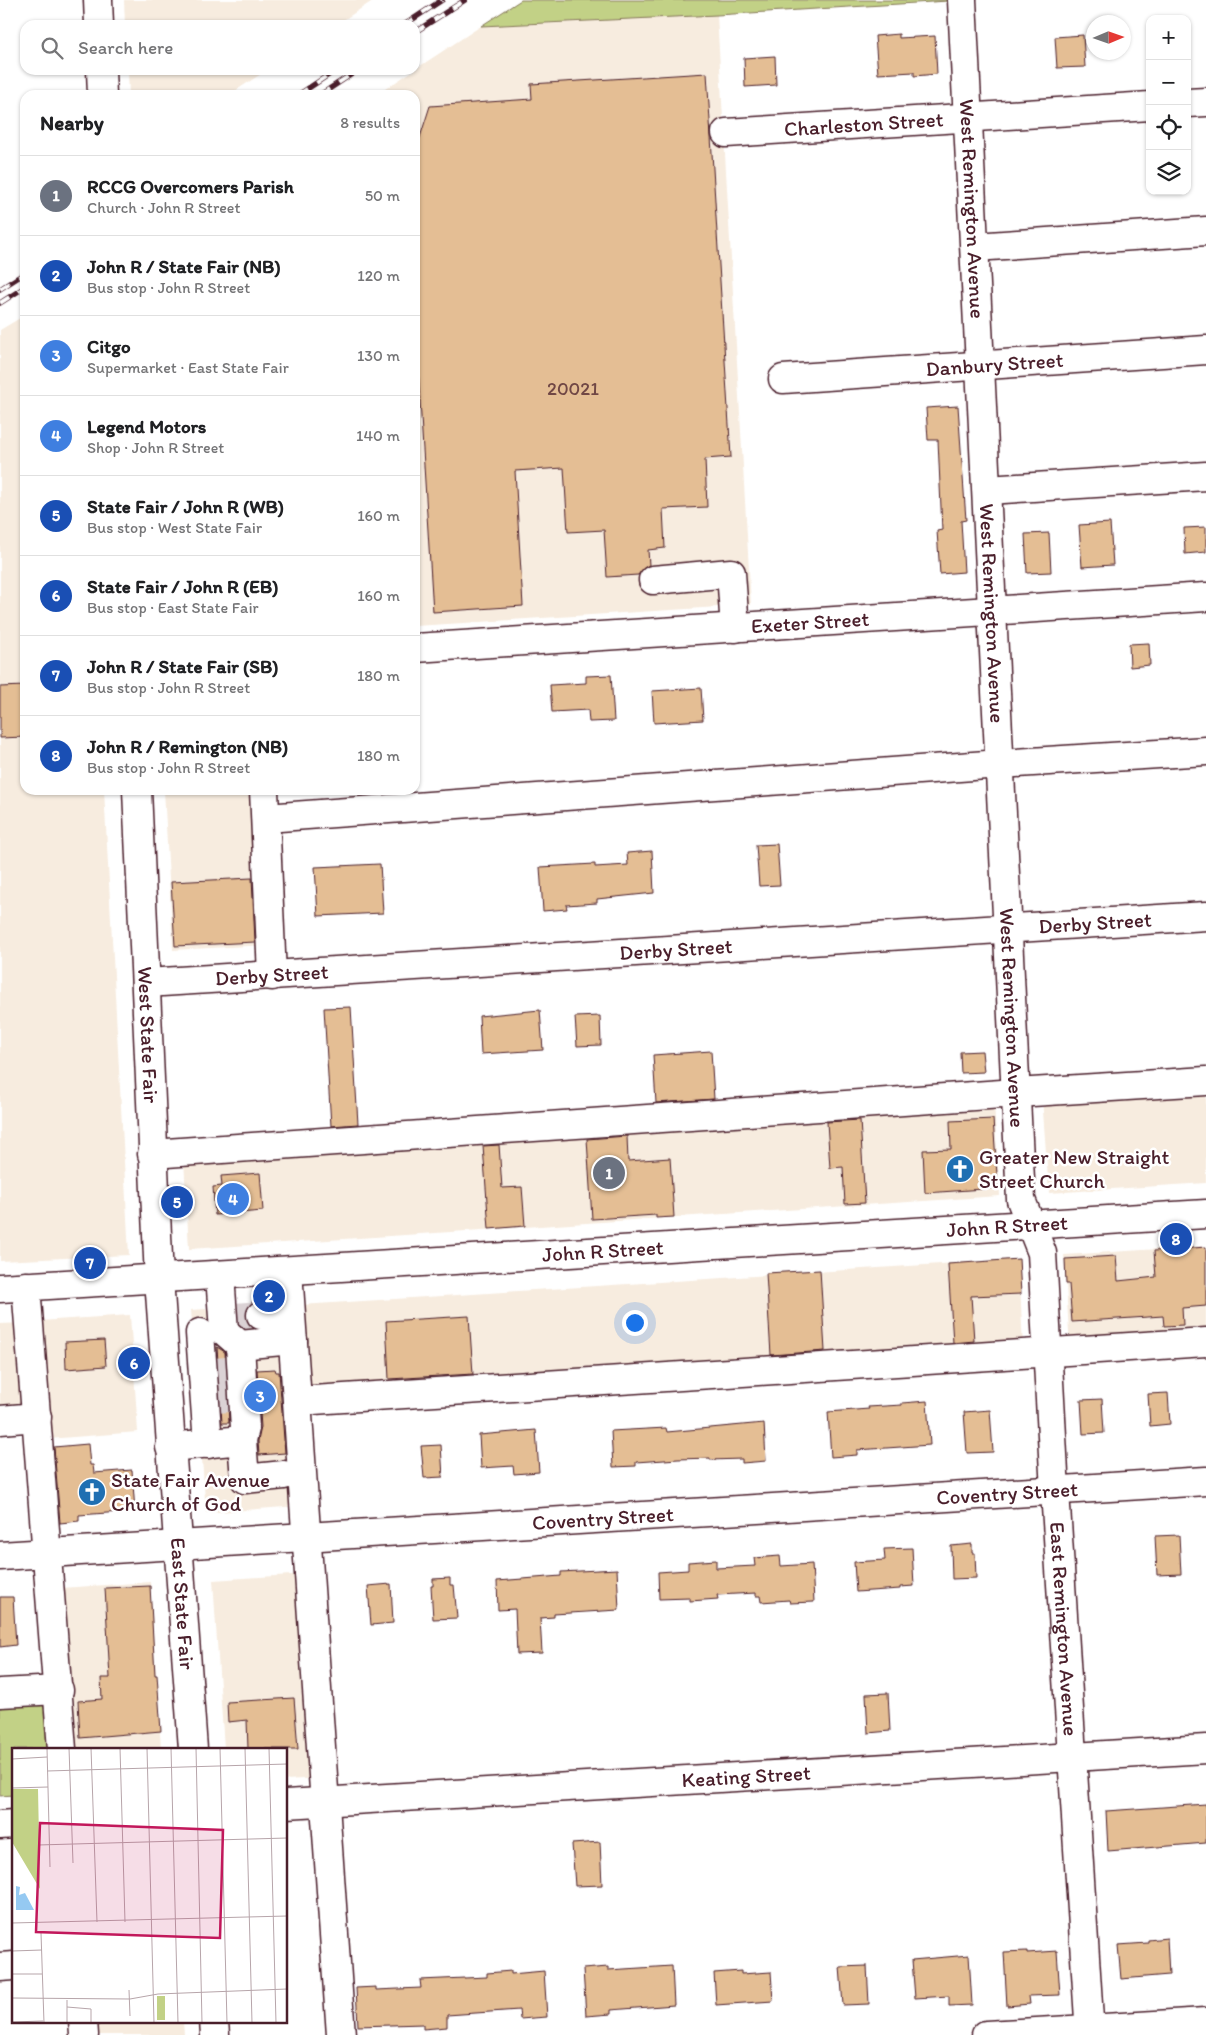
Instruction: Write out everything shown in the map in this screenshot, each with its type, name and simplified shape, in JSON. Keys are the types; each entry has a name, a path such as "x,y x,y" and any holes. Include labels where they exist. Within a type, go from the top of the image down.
{"street":[{"path":"98,0 99,20"},
{"name":"West Remington Avenue","path":"962,0 1021,1200 1030,1224"},
{"path":"101,75 102,90"},
{"path":"1191,103 1206,102"},
{"name":"Charleston Street","path":"726,133 1146,106"},
{"path":"974,247 1206,231"},
{"name":"Danbury Street","path":"783,379 1206,350"},
{"path":"987,490 1206,476"},
{"path":"653,580 731,573 734,628"},
{"name":"Exeter Street","path":"420,648 1206,597"},
{"path":"266,818 1000,764 1206,751"},
{"name":"West State Fair","path":"136,795 158,1279"},
{"path":"264,795 272,976"},
{"name":"Derby Street","path":"146,984 1206,916"},
{"path":"152,1154 1206,1081"},
{"name":"John R Street","path":"13,1287 1206,1214"},
{"name":"East Remington Avenue","path":"1030,1224 1042,1253 1055,1491 1090,2032"},
{"path":"208,1444 226,1398 242,1341 288,1271"},
{"path":"220,1275 242,1341 298,1401 341,2035"},
{"name":"East State Fair","path":"158,1279 193,1748"},
{"path":"13,1287 37,1418 62,1748"},
{"path":"162,1335 242,1341"},
{"path":"242,1341 226,1398 245,1428 242,1440 245,1479 284,1475"},
{"path":"298,1401 1206,1342"},
{"path":"0,1420 37,1418"},
{"path":"170,1447 242,1440"},
{"name":"Coventry Street","path":"0,1556 1206,1481"},
{"path":"0,1693 59,1690"},
{"name":"Keating Street","path":"288,1804 1206,1749"},
{"path":"82,2022 84,2035"},
{"path":"214,2022 215,2035"},
{"path":"986,2035 1090,2032 1206,2022"}],"shaded area":[{"path":"124,0 374,0 344,20 125,20"},
{"path":"717,15 751,605 420,626 420,90 384,90 406,75 420,75 420,66 481,26"},
{"path":"128,75 259,75 237,90 129,90"},
{"path":"20,318 20,795 104,795 129,1255 0,1261 0,330"},
{"path":"164,795 258,795 266,945 173,950"},
{"path":"1206,1087 1206,1183 1049,1193 1042,1098"},
{"path":"994,1103 1000,1196 189,1249 184,1160"},
{"path":"1206,1246 1206,1339 1070,1347 1064,1255"},
{"path":"1019,1259 1023,1349 306,1394 301,1305"},
{"path":"283,1304 298,1506 206,1513 191,1310"},
{"path":"130,1315 138,1432 48,1439 40,1321"},
{"path":"24,1323 29,1412 0,1413 0,1324"},
{"path":"307,1574 320,1778 288,1780 288,1748 224,1748 213,1580"},
{"path":"150,1582 161,1748 72,1748 61,1588"},
{"path":"94,2022 183,2022 184,2035 95,2035"}],"green space":[{"path":"521,0 965,0 717,15 481,26"},
{"path":"50,1700 54,1748 12,1748 12,1795 0,1796 0,1703"}],"building":[{"path":"899,34 899,38 935,36 937,74 914,76 914,72 878,74 875,36"},
{"path":"1083,35 1085,67 1057,68 1055,37"},
{"path":"775,56 776,85 745,87 744,58"},
{"path":"707,73 731,457 705,459 707,507 663,509 665,548 648,550 649,565 638,575 607,577 604,530 568,532 564,468 515,471 523,606 433,612 420,400 420,137 430,106 532,99 531,84"},
{"path":"958,406 966,520 961,521 964,572 940,574 937,531 942,530 938,440 928,440 926,408"},
{"path":"1110,523 1113,565 1082,567 1079,525"},
{"path":"1206,527 1206,552 1185,554 1184,528"},
{"path":"1049,533 1051,572 1027,573 1025,534"},
{"path":"1149,643 1150,665 1130,667 1129,644"},
{"path":"611,675 614,721 589,722 588,710 552,712 550,685 586,683 586,676"},
{"path":"20,686 20,737 0,738 0,687"},
{"path":"701,688 703,720 654,723 652,691"},
{"path":"777,844 780,885 759,886 756,845"},
{"path":"652,851 654,893 597,899 597,903 566,905 567,909 543,911 540,867 595,864 595,867 628,865 627,853"},
{"path":"380,864 383,913 318,916 315,867"},
{"path":"252,878 255,942 175,946 171,882"},
{"path":"351,1007 358,1124 331,1126 324,1008"},
{"path":"540,1010 543,1050 481,1054 479,1016"},
{"path":"600,1016 601,1045 577,1046 575,1017"},
{"path":"711,1051 714,1099 656,1103 653,1055"},
{"path":"982,1051 984,1072 961,1073 960,1052"},
{"name":"Greater New Straight Street Church","path":"993,1119 998,1188 925,1193 923,1150 951,1149 950,1121"},
{"path":"860,1120 865,1203 845,1204 843,1167 830,1168 827,1122"},
{"path":"627,1136 628,1161 670,1158 674,1217 656,1218 656,1215 592,1219 587,1139"},
{"path":"499,1145 502,1188 522,1187 525,1226 489,1229 483,1146"},
{"path":"260,1173 263,1211 215,1215 213,1187 222,1186 221,1176"},
{"path":"1206,1247 1206,1306 1182,1308 1183,1325 1164,1326 1163,1316 1072,1322 1069,1284 1066,1284 1065,1259 1116,1256 1118,1281 1156,1277 1154,1251"},
{"path":"1019,1259 1021,1294 971,1296 974,1341 953,1343 948,1264"},
{"path":"820,1270 825,1351 771,1355 766,1273"},
{"path":"247,1310 245,1315 247,1322 253,1328 245,1329 239,1323 238,1311"},
{"path":"469,1316 473,1374 389,1379 386,1321"},
{"path":"104,1340 106,1366 66,1369 65,1342"},
{"path":"217,1347 225,1352 229,1423 222,1423"},
{"path":"275,1369 276,1372 279,1372 285,1453 259,1455 258,1441 261,1427 257,1370"},
{"path":"1168,1393 1170,1424 1150,1426 1148,1394"},
{"path":"1102,1399 1104,1433 1083,1434 1081,1400"},
{"path":"927,1401 930,1445 857,1450 857,1455 831,1457 828,1412 869,1409 868,1407"},
{"path":"990,1410 993,1452 967,1453 964,1412"},
{"path":"764,1423 766,1461 742,1463 742,1459 678,1459 636,1462 636,1466 613,1467 611,1431 666,1428 667,1432"},
{"path":"536,1430 539,1472 514,1474 513,1466 481,1468 479,1435"},
{"name":"State Fair Avenue Church of God","path":"88,1444 90,1465 93,1465 94,1473 132,1470 135,1511 79,1515 79,1521 60,1523 54,1447"},
{"path":"441,1445 443,1477 424,1478 421,1446"},
{"path":"1179,1535 1181,1574 1157,1575 1155,1536"},
{"path":"972,1544 972,1553 975,1553 976,1578 952,1579 951,1546"},
{"path":"912,1548 914,1586 900,1587 900,1589 856,1592 854,1562 885,1560 884,1549"},
{"path":"780,1556 781,1566 812,1564 814,1602 790,1603 789,1600 761,1602 760,1596 756,1596 756,1593 717,1595 718,1599 690,1601 690,1598 659,1599 658,1572 688,1570 688,1562 716,1560 716,1568 755,1566 754,1558"},
{"path":"617,1569 619,1610 554,1614 554,1617 540,1618 542,1653 517,1654 515,1609 498,1610 497,1581 561,1576 561,1572"},
{"path":"450,1578 450,1585 454,1585 457,1618 433,1619 431,1586 433,1586 433,1579"},
{"path":"391,1584 393,1623 371,1625 368,1586"},
{"path":"150,1586 155,1675 157,1675 161,1731 80,1738 78,1701 102,1699 101,1678 110,1678 105,1588"},
{"path":"0,1597 13,1597 16,1645 0,1647"},
{"path":"888,1693 890,1731 868,1733 866,1694"},
{"path":"294,1698 298,1749 248,1748 247,1720 228,1722 227,1702"},
{"path":"1206,1804 1206,1843 1108,1851 1106,1811"},
{"path":"600,1842 602,1885 575,1886 572,1844"},
{"path":"1167,1938 1169,1975 1121,1979 1118,1945 1148,1943 1148,1940"},
{"path":"1027,1951 1027,1953 1057,1951 1060,1995 1029,1996 1030,2004 1007,2006 1004,1952"},
{"path":"969,1955 972,2005 949,2006 949,1996 915,1998 912,1960"},
{"path":"672,1966 674,2005 611,2010 611,2014 586,2016 583,1969 608,1967 608,1970"},
{"path":"867,1966 869,2004 843,2005 840,1967"},
{"path":"511,1971 511,1974 544,1971 547,2017 520,2019 519,2010 447,2015 447,2027 423,2029 423,2024 358,2026 356,1988 376,1987 376,1990 421,1988 420,1980 487,1977 487,1973"},
{"path":"741,1971 741,1974 771,1972 773,2001 716,2005 714,1973"}],"tunnel":[{"path":"235,1317 261,1315"},
{"path":"214,1372 240,1370"},
{"path":"216,1399 242,1397"}],"railway":[{"path":"412,20 442,0"},
{"path":"420,29 465,0"},
{"path":"306,90 328,75"},
{"path":"328,90 350,75"},
{"path":"0,289 20,276"},
{"path":"0,303 20,290"}],"place":[{"name":"Greater New Straight Street Church","path":"960,1169"},
{"name":"RCCG Overcomers Parish","path":"609,1173"},
{"name":"Legend Motors","path":"233,1199"},
{"name":"State Fair / John R (WB)","path":"177,1202"},
{"name":"John R / Remington (NB)","path":"1176,1239"},
{"name":"John R / State Fair (SB)","path":"90,1263"},
{"name":"John R / State Fair (NB)","path":"269,1296"},
{"name":"State Fair / John R (EB)","path":"134,1363"},
{"name":"Citgo","path":"260,1396"},
{"name":"State Fair Avenue Church of God","path":"92,1492"}]}
